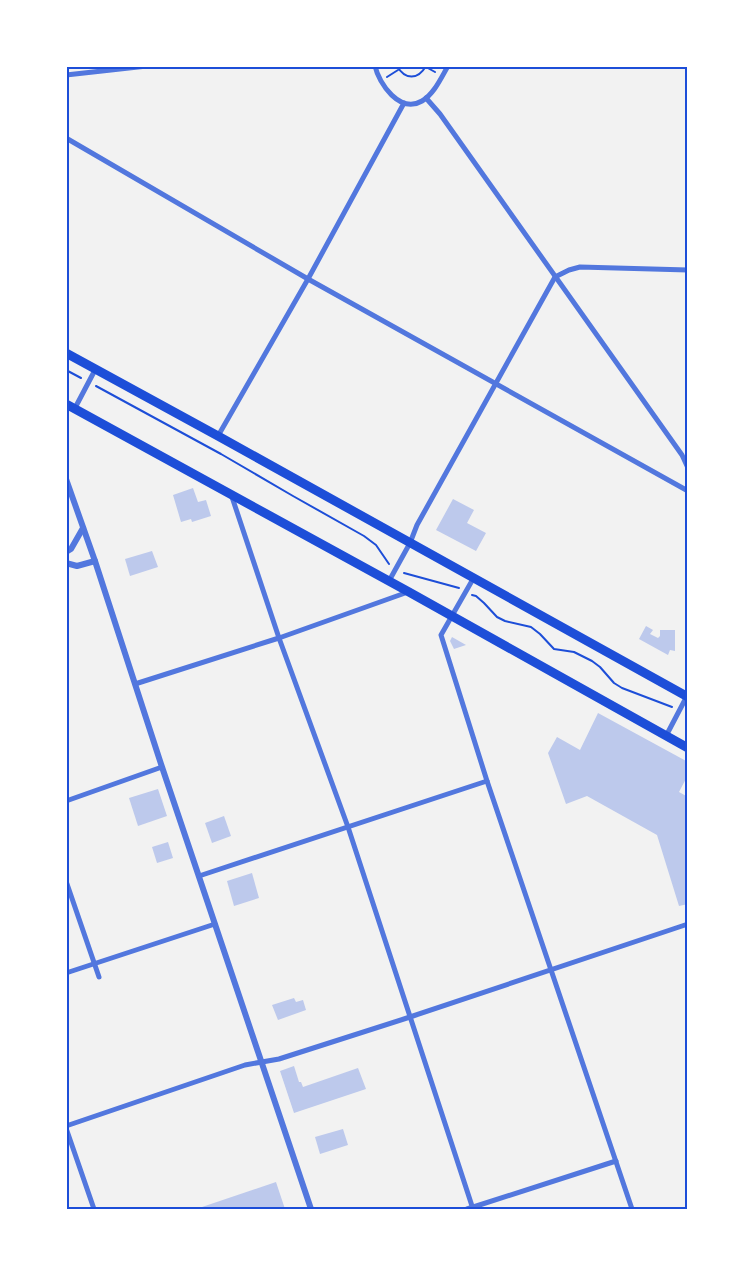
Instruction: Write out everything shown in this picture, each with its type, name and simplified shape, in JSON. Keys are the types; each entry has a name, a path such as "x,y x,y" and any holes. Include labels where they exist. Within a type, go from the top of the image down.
{"main road":[{"path":"66,353 687,696"},
{"path":"66,404 688,748"}],"street":[{"path":"66,75 146,66"},
{"path":"375,66 381,80 393,96 400,102 415,104 426,98 448,66"},
{"path":"426,98 440,114 682,455 688,468"},
{"path":"218,436 308,278 404,103"},
{"path":"66,138 308,278 688,491"},
{"path":"389,581 410,543 417,525 555,277 580,267 688,270"},
{"path":"75,408 96,370"},
{"path":"66,478 311,1209"},
{"path":"230,494 279,638 348,827 471,1208 616,1160"},
{"path":"66,552 71,550 83,528"},
{"path":"66,563 77,566 95,561"},
{"path":"474,579 441,635 487,781 632,1209"},
{"path":"135,684 279,638 409,592"},
{"path":"666,736 687,696"},
{"path":"66,801 162,767"},
{"path":"199,876 487,781"},
{"path":"66,881 99,978"},
{"path":"66,973 215,924"},
{"path":"94,1209 66,1127 245,1065 279,1059 410,1018 688,924"}],"path":[{"path":"397,66 402,73 408,76 422,73 426,67 435,73"},
{"path":"386,77 399,70"},
{"path":"66,370 213,450 364,536 376,545 388,563 403,572 449,585 476,596 498,617 505,621 531,628 540,634 554,649 574,652 592,661 614,683 622,688 679,710"}],"building":[{"path":"193,488 198,502 206,500 211,516 192,522 191,519 181,522 173,495"},
{"path":"453,499 474,510 467,523 486,533 476,551 436,530"},
{"path":"152,551 158,567 130,576 125,559"},
{"path":"646,626 653,630 650,634 658,638 660,630 675,630 675,651 670,650 668,655 639,639"},
{"path":"452,637 466,645 454,649 450,641"},
{"path":"598,713 688,762 688,775 679,792 688,797 688,904 679,906 657,835 587,796 566,804 548,753 557,737 580,750"},
{"path":"158,789 167,816 138,826 129,798"},
{"path":"224,816 231,836 212,843 205,823"},
{"path":"168,842 173,858 157,863 152,847"},
{"path":"252,873 259,898 234,906 227,881"},
{"path":"294,998 296,1002 303,1000 306,1010 278,1020 272,1005"},
{"path":"294,1066 299,1082 301,1082 303,1087 358,1068 366,1089 294,1113 280,1071"},
{"path":"343,1129 348,1145 320,1154 315,1137"},
{"path":"276,1182 285,1209 202,1209 202,1207"}]}
